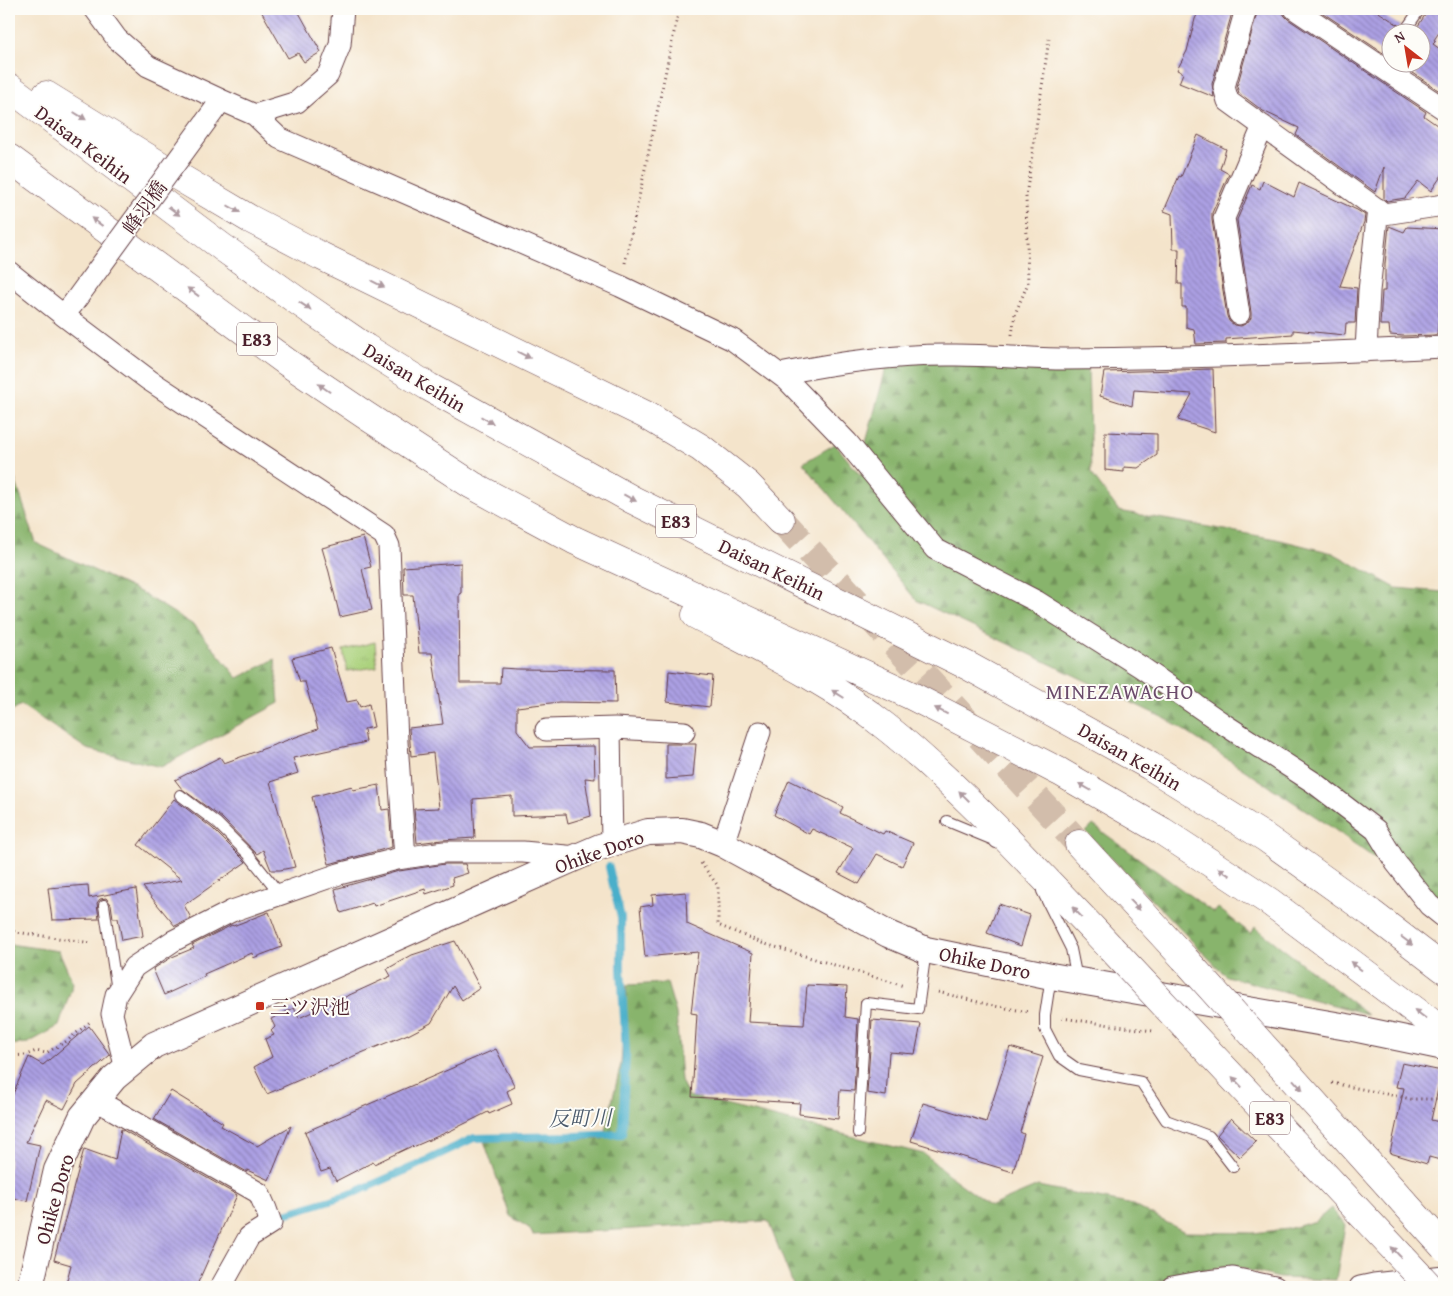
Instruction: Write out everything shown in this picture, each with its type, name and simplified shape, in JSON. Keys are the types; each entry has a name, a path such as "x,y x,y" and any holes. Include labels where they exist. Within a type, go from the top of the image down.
{"highway":[{"path":"9,72 178,177 250,219 321,256 646,414 701,448 748,485 781,520"},
{"name":"Daisan Keihin","path":"9,87 222,247 366,348 429,387 633,500 970,667 1150,766 1266,838 1371,913 1444,969"},
{"name":"E83","path":"9,158 288,363 472,485 574,540 910,695 1060,772 1162,831 1270,902 1444,1032"},
{"name":"E83","path":"365,415 469,493 569,550 779,659 841,696 885,726 946,778 1040,873 1430,1287"},
{"name":"E83","path":"1079,844 1444,1247"}],"street":[{"path":"94,9 117,39 148,66 218,104 255,115 279,138 620,286 733,340 788,380 847,442 935,550 1036,601 1141,667 1222,723 1313,782 1376,830 1396,863 1429,905 1444,918"},
{"path":"255,115 297,102 328,74 340,45 343,9"},
{"path":"1246,9 1224,87 1228,101 1384,214 1444,205"},
{"path":"1295,9 1380,57"},
{"path":"1400,72 1444,109"},
{"name":"峰羽橋","path":"67,310 218,104"},
{"path":"1240,314 1224,218 1263,126"},
{"path":"1366,350 1369,291 1378,209"},
{"path":"9,272 67,310 149,380 384,535 389,546 397,742 405,858"},
{"path":"780,374 888,357 956,355 1083,359 1444,347"},
{"path":"546,730 610,728 684,732"},
{"path":"610,728 612,843"},
{"path":"724,844 760,732"},
{"name":"Ohike Doro","path":"30,1287 57,1170 82,1117 114,1078 154,1045 577,857 612,843 648,832 682,831 701,835 724,844 888,934 926,950 1051,976 1353,1028 1444,1047"},
{"path":"126,1068 112,1014 116,998 134,967 173,941 232,911 339,874 405,858 444,852 523,852 577,857"},
{"path":"96,1100 259,1193 270,1223 249,1237 221,1287"},
{"path":"1360,1287 1444,1276"},
{"path":"1172,1287 1233,1278 1275,1287"}],"lane":[{"path":"1411,22 1420,9"},
{"path":"180,795 217,823 248,854 280,894"},
{"path":"947,822 993,840 1037,880 1072,949 1078,980"},
{"path":"104,905 116,998"},
{"path":"858,1133 866,1003 918,1009 926,950"},
{"path":"1051,976 1045,1015 1045,1029 1060,1056 1079,1070 1141,1082 1166,1120 1209,1136 1233,1167"}],"path":[{"path":"620,286 679,9"},
{"path":"1009,358 1015,314 1028,283 1026,196 1049,39"},
{"path":"9,932 110,945"},
{"path":"9,1056 36,1051 46,1054 67,1041 116,998"}],"green space":[{"path":"888,361 1088,365 1091,473 1119,511 1276,539 1333,553 1396,588 1444,592 1444,906 1414,887 1327,824 1168,720 916,600 803,463 835,444 861,476 861,461"},
{"path":"15,479 36,543 140,592 195,626 238,678 275,659 279,703 161,767 87,749 21,705 9,712 9,481"},
{"path":"375,642 377,667 347,671 343,650"},
{"path":"1093,825 1214,913 1218,908 1251,934 1255,927 1367,1014 1226,976 1086,832"},
{"path":"9,944 59,951 73,983 59,1026 28,1043 9,1045"},
{"path":"667,983 676,1013 681,1080 688,1096 924,1154 991,1206 1038,1186 1133,1205 1185,1232 1253,1233 1288,1229 1316,1221 1331,1208 1345,1225 1336,1280 1279,1278 1229,1265 1136,1287 794,1287 768,1221 533,1235 529,1228 510,1216 484,1141 603,1139 621,1064 627,985"}],"building":[{"path":"260,9 297,9 321,52 304,62 298,53 288,58"},
{"path":"1200,9 1233,9 1212,84 1214,97 1179,83 1183,73 1177,70 1187,51 1195,19"},
{"path":"1258,9 1283,9 1284,15 1288,19 1426,112 1424,116 1444,130 1444,172 1431,191 1418,181 1405,198 1387,201 1384,198 1384,167 1375,192 1296,135 1299,128 1263,111 1239,93 1237,87"},
{"path":"1317,9 1374,9 1394,22 1380,22 1380,51"},
{"path":"1429,9 1444,9 1444,25 1433,44 1444,52 1444,86 1441,92 1412,72 1430,72 1430,22 1421,22"},
{"path":"1198,135 1226,149 1220,169 1229,174 1212,213 1212,220 1227,316 1234,325 1241,326 1251,318 1237,220 1252,185 1260,189 1263,181 1294,197 1299,183 1365,215 1340,286 1357,288 1355,323 1346,323 1345,335 1293,330 1293,334 1226,339 1226,343 1196,344 1194,329 1186,327 1186,307 1182,307 1182,284 1178,284 1179,249 1173,249 1172,214 1164,211 1179,176 1181,177"},
{"path":"1389,226 1404,232 1407,227 1444,229 1444,293 1441,293 1437,335 1390,335 1389,325 1380,325 1382,291 1385,291 1385,264"},
{"path":"1213,369 1215,432 1178,420 1192,394 1134,390 1132,406 1100,396 1104,372"},
{"path":"1105,432 1157,434 1157,455 1138,468 1124,467 1124,472 1105,470"},
{"path":"363,537 371,567 362,569 372,610 340,617 322,548"},
{"path":"461,563 461,593 459,594 460,683 500,683 501,668 615,670 616,703 559,702 517,707 517,730 530,747 594,746 595,779 585,778 591,816 568,823 566,814 512,816 512,796 473,799 475,838 417,843 414,809 439,808 433,753 411,756 409,728 443,724 432,653 419,653 413,595 404,595 403,567"},
{"path":"331,648 347,702 357,700 360,707 369,704 374,727 364,729 366,742 293,758 298,773 270,782 295,867 271,870 263,850 257,854 222,818 182,789 175,780 220,757 224,763 318,729 305,682 300,682 292,658"},
{"path":"669,671 713,676 710,707 667,702"},
{"path":"666,744 696,744 693,777 666,779"},
{"path":"789,780 843,807 840,813 883,834 885,831 913,843 902,866 877,854 859,884 838,873 853,848 812,829 809,834 774,815"},
{"path":"379,785 382,810 389,809 392,847 329,864 312,797 352,786 353,790"},
{"path":"174,799 212,828 246,862 184,905 191,918 175,926 143,887 182,880 138,845"},
{"path":"445,864 465,864 468,873 452,878 453,885 426,894 425,889 374,906 373,903 341,913 335,889 399,871"},
{"path":"88,885 89,898 136,889 143,936 122,940 118,918 113,918 111,904 106,898 100,899 97,903 99,919 52,920 48,888"},
{"path":"686,892 687,924 753,953 748,1022 804,1025 807,985 847,987 845,1017 858,1019 854,1091 840,1090 838,1119 799,1114 800,1103 692,1097 697,1014 691,1013 698,952 645,957 640,907 653,905 652,895"},
{"path":"999,904 1030,915 1021,946 987,933"},
{"path":"269,912 282,947 253,958 252,953 204,974 205,976 164,995 153,969 172,957 194,948 192,945 232,925"},
{"path":"455,941 480,988 462,1000 453,986 431,1023 408,1035 267,1094 254,1067 272,1057 265,1039 274,1035 271,1031 275,1027 271,1019 294,1008 299,1018 391,976 387,969 412,955"},
{"path":"872,1020 921,1024 915,1054 889,1052 886,1096 867,1093"},
{"path":"89,1026 110,1055 77,1084 64,1109 46,1100 26,1142 40,1145 27,1201 9,1197 9,1103 29,1057 43,1065"},
{"path":"1010,1047 1043,1057 1020,1132 1024,1134 1013,1172 911,1141 923,1103 986,1122"},
{"path":"496,1049 515,1087 507,1091 512,1104 489,1114 488,1112 374,1164 373,1162 336,1181 330,1169 321,1172 305,1132"},
{"path":"1402,1063 1442,1071 1431,1120 1444,1123 1444,1161 1429,1157 1427,1164 1390,1153 1404,1088 1396,1087"},
{"path":"171,1091 223,1123 221,1126 257,1146 291,1126 269,1180 247,1170 247,1172 154,1119"},
{"path":"1231,1118 1256,1142 1240,1157 1217,1135"},
{"path":"121,1129 237,1195 196,1287 65,1287 71,1265 54,1260 84,1149 115,1160"}],"waterway":[{"name":"反町川","path":"285,1214 356,1192 474,1138 622,1134 626,1052 621,969 621,917 609,867"}],"tunnel":[{"path":"781,520 1079,844"}],"place":[{"name":"三ツ沢池","path":"260,1006"}],"district":[{"name":"MINEZAWACHO","path":"1120,691"}]}
